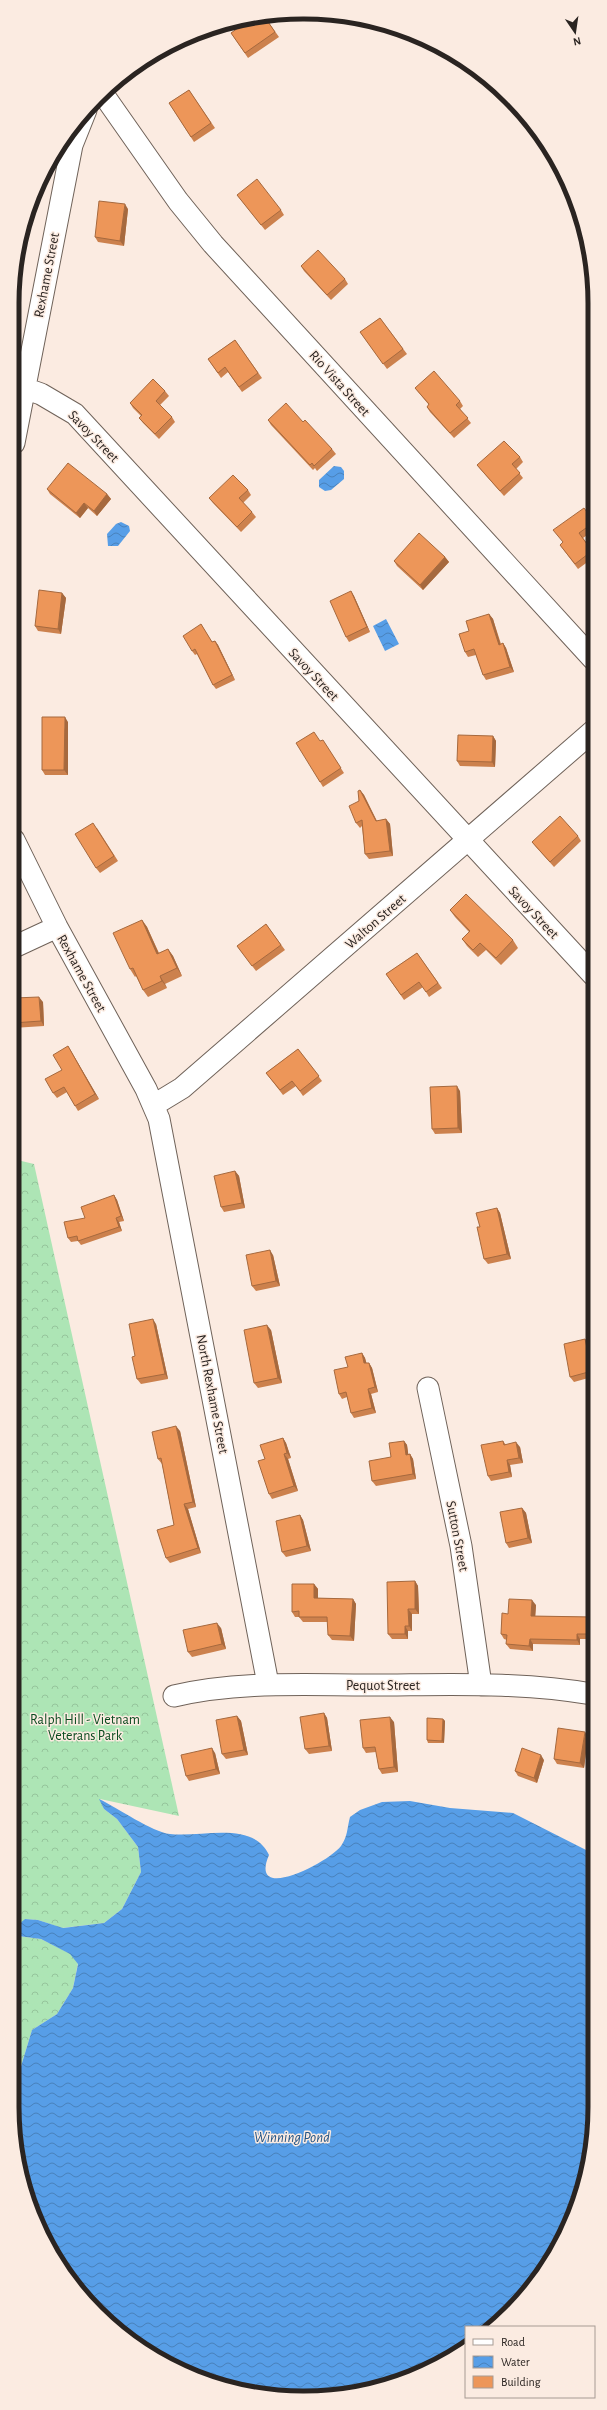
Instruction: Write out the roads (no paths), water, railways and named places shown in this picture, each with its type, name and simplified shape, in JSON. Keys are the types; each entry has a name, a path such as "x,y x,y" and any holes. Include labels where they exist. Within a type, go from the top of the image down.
{"street":[{"name":"Rio Vista Street","path":"106,98 161,178 213,244 588,655"},
{"name":"Rexhame Street","path":"19,416 72,145 78,130"},
{"name":"Savoy Street","path":"24,388 41,394 75,414 588,971"},
{"name":"Walton Street","path":"154,1104 182,1088 588,735"},
{"name":"Rexhame Street","path":"19,850 57,927 154,1104"},
{"path":"19,945 57,927"},
{"name":"North Rexhame Street","path":"154,1104 163,1136 268,1684"},
{"name":"Sutton Street","path":"428,1388 461,1546 481,1684"},
{"name":"Pequot Street","path":"174,1696 214,1688 268,1684 481,1684 531,1687 588,1694"}],"water":[{"path":"334,466 341,467 344,471 344,479 331,490 325,491 319,487 319,480"},
{"path":"121,522 129,526 130,531 118,546 108,546 107,534 116,524"},
{"path":"386,619 399,644 385,651 373,626"},
{"name":"Winning Pond","path":"99,1799 154,1829 170,1834 182,1835 225,1833 239,1834 251,1838 261,1844 269,1855 266,1869 270,1877 279,1878 307,1869 333,1853 341,1846 345,1839 350,1817 360,1810 382,1802 410,1801 450,1808 513,1813 588,1851 588,2106 586,2144 583,2162 573,2198 559,2232 540,2265 505,2308 484,2326 465,2326 465,2341 462,2343 429,2362 395,2376 359,2386 341,2389 304,2391 266,2389 248,2386 212,2376 178,2362 145,2343 102,2308 67,2265 48,2232 34,2198 24,2162 21,2144 19,2073 32,2030 57,2014 73,1988 78,1964 70,1954 41,1939 19,1936 19,1924 25,1919 38,1920 63,1928 104,1923 122,1909 141,1872 138,1847 117,1819 104,1809"}],"park label":[{"name":"Ralph Hill - Vietnam Veterans Park","path":"85,1728"}]}
